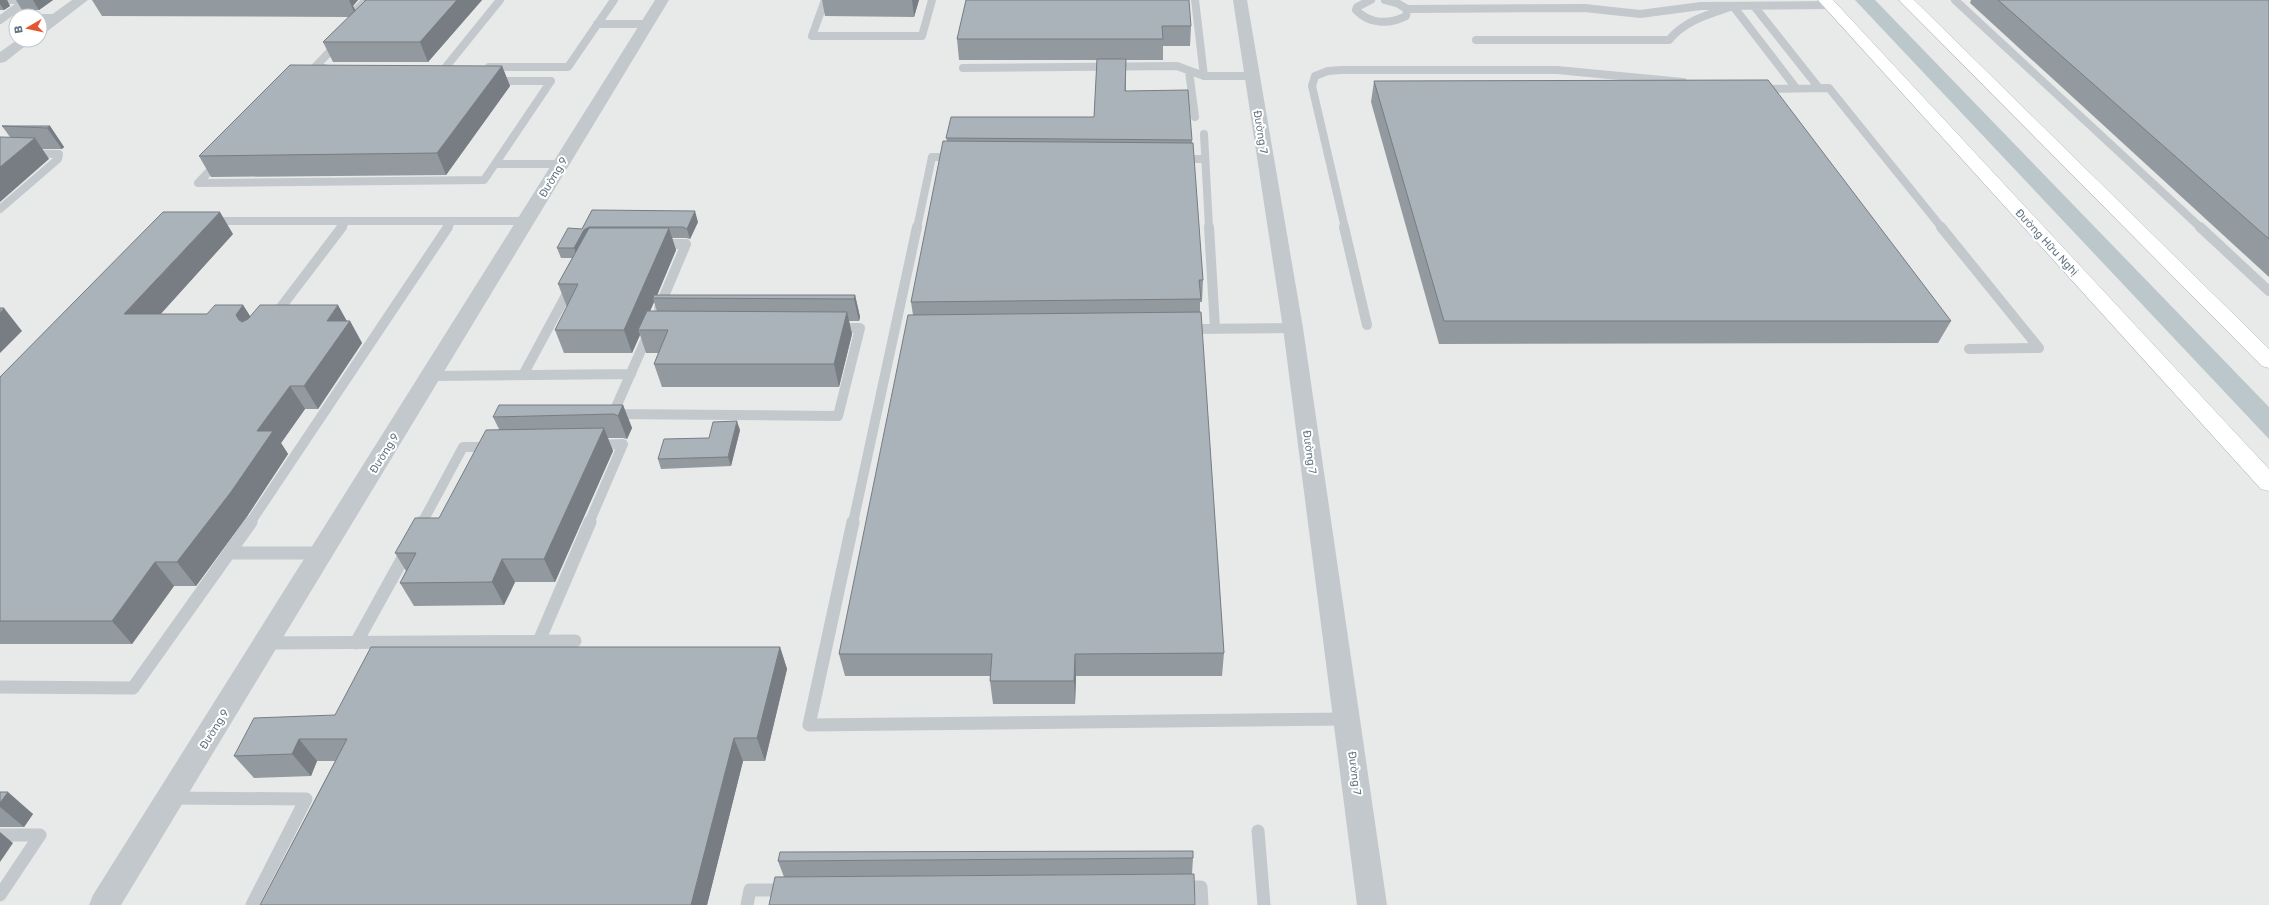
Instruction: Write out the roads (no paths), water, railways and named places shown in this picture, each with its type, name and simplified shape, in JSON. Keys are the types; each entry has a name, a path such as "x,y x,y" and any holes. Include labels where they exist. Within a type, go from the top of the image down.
{"main road":[{"path":"1906,0 2269,361"},
{"name":"Đường Hữu Nghị","path":"1828,3 2269,483"}],"street":[{"path":"48,24 81,0"},
{"name":"Đường 9","path":"104,905 323,553 662,0"},
{"name":"Đường 7","path":"1240,0 1293,328 1348,718 1372,905"},
{"path":"0,59 15,48"}],"lane":[{"path":"0,0 27,0 1,19"},
{"path":"356,10 366,0"},
{"path":"460,68 441,68 500,0"},
{"path":"483,67 568,67 614,0"},
{"path":"825,0 812,36 922,36 932,0"},
{"path":"1195,0 1204,76"},
{"path":"1371,0 1360,4 1356,10 1363,17 1370,20 1387,22 1402,19 1408,13 1407,9"},
{"path":"1385,0 1397,3 1407,9 1585,8 1640,14 1701,6 1754,6 1828,3"},
{"path":"1955,0 2269,291"},
{"path":"1476,40 1669,40 1674,32 1683,26 1733,6"},
{"path":"1733,6 1796,88"},
{"path":"1754,6 1819,88"},
{"path":"48,18 57,18"},
{"path":"598,24 647,24"},
{"path":"329,68 314,68 341,40"},
{"path":"963,68 1177,66 1204,76 1252,76"},
{"path":"1367,325 1312,86 1315,76 1328,71 1342,70 1557,70 1692,83"},
{"path":"1189,71 1195,117"},
{"path":"224,156 198,183 484,180 551,81 480,81"},
{"path":"1752,89 1830,88 2039,348 1969,349"},
{"path":"1204,134 1214,328"},
{"path":"0,153 58,154 58,159 0,209"},
{"path":"963,158 932,157 898,331 808,725 1348,718"},
{"path":"1174,159 1205,159"},
{"path":"495,164 561,164"},
{"path":"203,221 526,221"},
{"path":"267,326 346,221"},
{"path":"0,687 133,688 230,553 452,221"},
{"path":"648,244 686,244 654,328 613,414 838,416 860,328 821,328"},
{"path":"523,375 575,278"},
{"path":"1176,329 1293,328"},
{"path":"431,376 631,374"},
{"path":"539,641 623,444 585,445"},
{"path":"356,643 463,447 501,447"},
{"path":"230,553 323,553"},
{"path":"266,644 575,641"},
{"path":"171,798 306,799 252,905"},
{"path":"1258,831 1264,905"},
{"path":"0,835 40,835 0,895"},
{"path":"1161,887 1200,887 1202,905"},
{"path":"747,905 750,890 798,890"}]}
